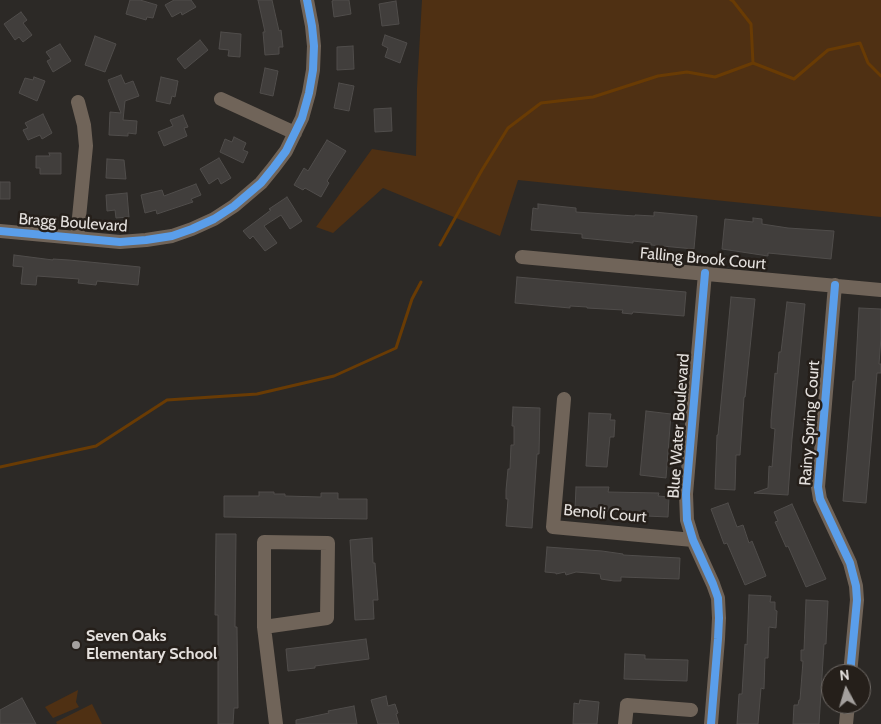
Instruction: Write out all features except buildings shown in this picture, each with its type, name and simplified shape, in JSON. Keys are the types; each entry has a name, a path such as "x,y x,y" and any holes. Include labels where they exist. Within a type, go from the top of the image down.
{"street":[{"name":"Bragg Boulevard","path":"0,231 120,242 146,240 172,236 192,229 214,219 234,206 261,183 286,150 302,118 309,94 314,46 306,0"},
{"path":"221,98 295,133"},
{"path":"77,238 86,146 84,125 78,102"},
{"name":"Falling Brook Court","path":"522,257 881,290"},
{"name":"Blue Water Boulevard","path":"705,274 686,494 687,520 693,540 718,598 719,632 711,724"},
{"name":"Rainy Spring Court","path":"835,286 818,487 820,499 850,563 856,586 857,600 851,664"},
{"name":"Benoli Court","path":"564,398 553,527 693,540"},
{"path":"264,627 327,618 328,543 264,542 264,627 276,724"},
{"path":"626,724 627,705 691,710"}],"shaded area":[{"path":"422,0 881,0 881,217 518,180 500,236 383,188 333,233 316,227 372,149 416,156 417,88"},
{"path":"78,690 76,702 79,707 53,718 45,707"},
{"path":"92,704 102,724 57,724 56,722"}],"waterway":[{"path":"731,0 751,24 753,63"},
{"path":"440,245 508,128 541,103 593,97 658,76 687,72 715,77 753,63 794,79 828,50 860,43 868,63 881,76"},
{"path":"0,467 96,446 167,400 257,394 334,376 396,348 412,299 421,282"}],"cycle path":[{"path":"0,231 120,242 146,240 172,236 192,229 214,219 234,206 261,183 274,167 286,151 302,118 313,70 314,46 307,0"},
{"path":"705,273 686,494 687,520 693,540 718,598 718,639 711,724"},
{"path":"835,285 818,487 820,499 850,563 856,586 857,600 851,664"}],"place":[{"name":"Seven Oaks Elementary School","path":"76,645"}]}
